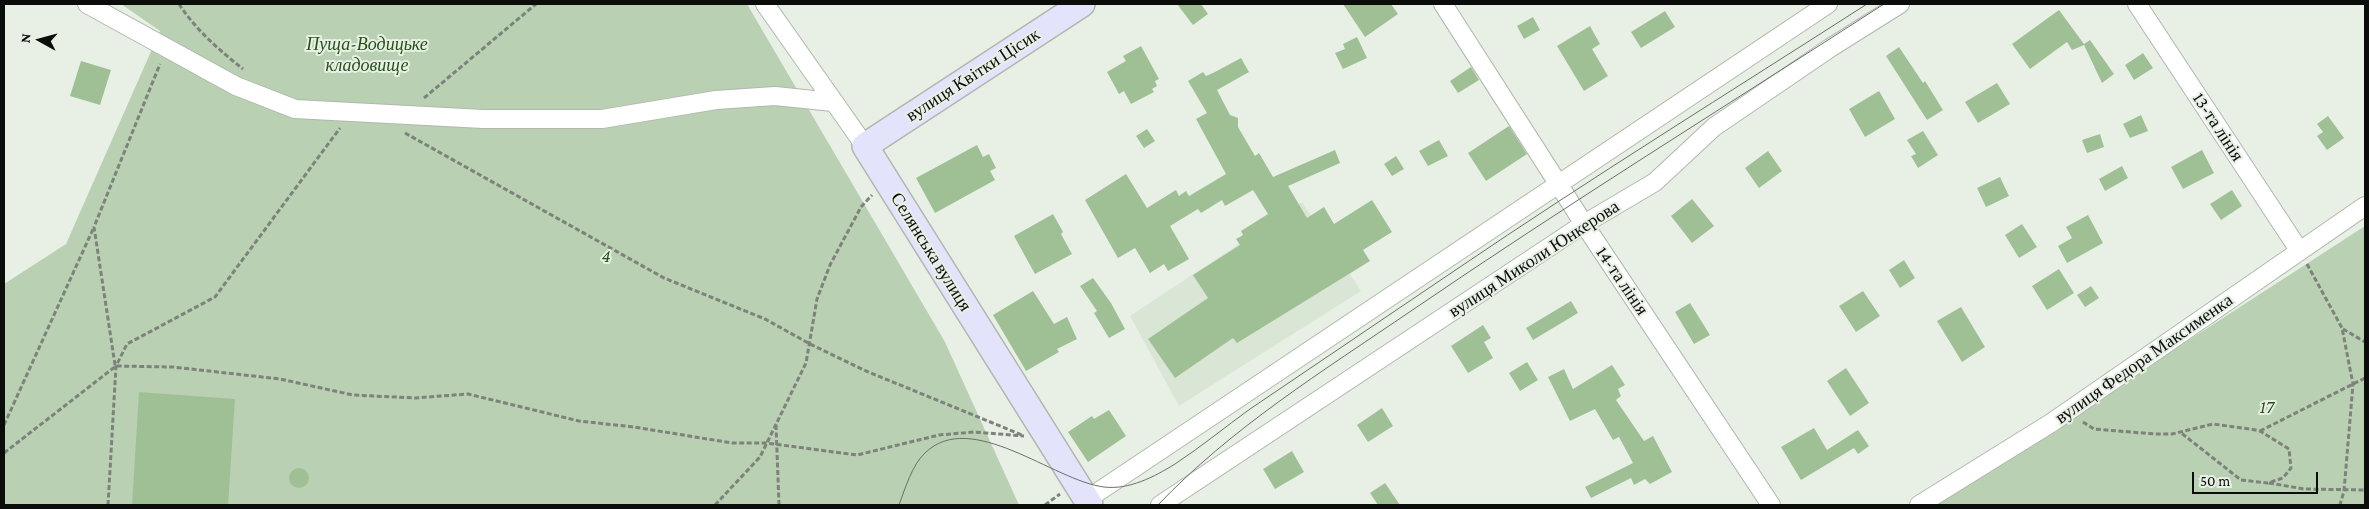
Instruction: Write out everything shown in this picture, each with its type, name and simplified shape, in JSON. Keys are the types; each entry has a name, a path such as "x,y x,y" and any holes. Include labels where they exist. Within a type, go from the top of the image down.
{"street":[{"path":"87,4 236,86 295,109 352,112 404,124 483,119 602,119 716,100 775,96 833,102"},
{"name":"Селянська вулиця","path":"765,4 865,146 1088,502"},
{"name":"вулиця Квітки Цісик","path":"865,146 1082,4"},
{"name":"14-та лінія","path":"1443,4 1584,224 1771,505"},
{"path":"1088,502 1828,4"},
{"name":"вулиця Миколи Юнкерова","path":"1160,505 1584,224 1655,182 1714,127 1830,48 1900,4"},
{"name":"13-та лінія","path":"2137,4 2299,250"},
{"name":"вулиця Федора Максименка","path":"1919,505 2051,424 2365,206"}],"path":[{"path":"179,4 188,19 225,55 248,73"},
{"path":"116,366 172,367 280,379 353,395 415,398 468,394 579,421 634,427 732,444 766,443 857,455 939,435 974,432 1026,436 866,371 810,344 765,319 664,278 404,124 536,4"},
{"path":"4,425 94,228 167,47"},
{"path":"4,453 116,366 127,344 215,297 352,112"},
{"path":"714,505 760,456 806,363 817,300 830,265 861,207 887,180"},
{"path":"94,228 116,366 108,505"},
{"path":"2299,250 2342,328 2353,384 2344,491 2340,505"},
{"path":"2342,328 2365,342"},
{"path":"2260,431 2365,378"},
{"path":"2051,424 2062,419 2078,419 2094,429 2155,434 2180,432 2212,424 2260,431 2289,449 2291,459 2291,468 2283,478 2268,483"},
{"path":"776,422 780,505"},
{"path":"2180,432 2240,480 2304,489 2365,490"}],"shaded area":[{"path":"1302,202 1361,291 1179,406 1130,316"}],"green space":[{"name":"4","path":"121,4 747,4 945,342 1019,505 4,505 4,284 66,244 160,31"},
{"name":"17","path":"2365,226 2365,505 1934,505"}],"building":[{"path":"1177,4 1201,4 1208,14 1193,25"},
{"path":"1343,4 1391,4 1398,14 1365,37"},
{"path":"2059,10 2084,44 2090,40 2114,74 2102,83 2084,45 2072,50 2067,42 2030,69 2012,44"},
{"path":"1665,11 1675,27 1641,48 1631,32"},
{"path":"1533,17 1540,30 1524,39 1517,26"},
{"path":"1590,26 1600,44 1592,49 1608,76 1584,91 1557,46"},
{"path":"1357,37 1367,58 1343,69 1335,53 1345,49 1343,44"},
{"path":"1141,46 1159,79 1155,81 1157,86 1152,89 1154,92 1131,104 1124,91 1119,94 1107,72 1126,61 1123,56"},
{"path":"1899,47 1923,83 1925,81 1943,110 1927,120 1886,56"},
{"path":"2143,53 2153,68 2134,80 2125,65"},
{"path":"1241,58 1249,72 1217,90 1230,115 1238,118 1238,127 1255,156 1259,153 1273,177 1335,150 1340,163 1288,186 1307,218 1324,207 1334,224 1372,200 1392,232 1363,250 1370,261 1237,343 1233,338 1175,378 1148,339 1208,298 1193,275 1240,245 1236,239 1243,235 1241,231 1268,214 1253,190 1225,206 1222,200 1201,213 1198,209 1170,226 1189,259 1168,271 1164,264 1150,273 1135,248 1118,258 1085,200 1126,174 1147,208 1176,190 1179,196 1186,191 1189,196 1226,174 1196,119 1207,113 1188,81 1203,72 1206,76"},
{"path":"81,61 111,70 100,105 70,96"},
{"path":"1471,67 1479,80 1458,93 1450,81"},
{"path":"1997,83 2010,104 1978,123 1965,102"},
{"path":"1879,91 1895,119 1865,137 1849,109"},
{"path":"2141,115 2148,131 2130,138 2123,124"},
{"path":"2328,116 2344,138 2327,150 2317,136 2323,132 2317,124"},
{"path":"1509,126 1527,154 1486,181 1468,153"},
{"path":"1147,129 1155,141 1144,148 1136,136"},
{"path":"1923,131 1938,155 1918,168 1911,156 1916,154 1907,140"},
{"path":"2100,134 2104,147 2087,153 2082,140"},
{"path":"1439,140 1448,156 1428,166 1419,151"},
{"path":"977,145 983,157 989,154 996,168 990,171 995,180 935,213 916,178"},
{"path":"2202,150 2214,173 2183,189 2171,167"},
{"path":"1768,151 1782,171 1759,188 1745,168"},
{"path":"1396,156 1404,169 1392,176 1384,164"},
{"path":"2122,166 2128,178 2105,191 2099,179"},
{"path":"2000,177 2009,196 1986,207 1977,188"},
{"path":"2232,190 2242,206 2221,220 2210,204"},
{"path":"1692,199 1714,226 1692,243 1671,216"},
{"path":"1053,214 1072,254 1035,274 1014,236"},
{"path":"2088,215 2103,243 2067,263 2058,246 2072,238 2066,227"},
{"path":"2022,224 2037,247 2019,258 2005,235"},
{"path":"1904,260 1915,278 1900,288 1889,270"},
{"path":"2059,269 2074,293 2047,310 2032,286"},
{"path":"1093,278 1111,303 1125,329 1109,338 1094,313 1097,311 1080,286"},
{"path":"2091,286 2099,298 2085,307 2077,295"},
{"path":"1033,291 1054,324 1067,317 1077,339 1057,349 1059,352 1026,371 993,315"},
{"path":"1863,291 1880,316 1856,332 1839,306"},
{"path":"1571,301 1578,313 1533,340 1526,328"},
{"path":"1690,303 1710,335 1694,344 1675,312"},
{"path":"1961,307 1985,347 1962,362 1937,321"},
{"path":"1483,325 1491,338 1484,342 1493,358 1468,373 1451,346"},
{"path":"1527,362 1538,380 1520,391 1509,373"},
{"path":"1612,365 1625,385 1618,389 1621,396 1616,400 1644,441 1653,436 1672,472 1650,484 1645,479 1634,485 1631,478 1591,498 1585,487 1633,463 1619,437 1613,440 1595,409 1570,421 1548,377 1564,369 1573,389"},
{"path":"1846,368 1869,403 1850,416 1827,381"},
{"path":"139,392 235,399 228,505 132,505"},
{"path":"1382,408 1393,426 1368,442 1357,425"},
{"path":"1109,410 1126,436 1088,462 1068,432 1092,416 1094,419"},
{"path":"1814,428 1827,450 1858,430 1869,446 1858,454 1854,448 1801,480 1781,447"},
{"path":"1292,451 1304,472 1275,489 1263,469"},
{"path":"299,468 306,471 309,478 306,485 299,488 292,485 289,478 292,471"},
{"path":"1385,483 1400,505 1378,505 1370,493"}],"tram line":[{"path":"899,505 906,485 920,458 944,441 965,438 989,442 1061,473 1104,487 1123,487 1159,474 1250,409 1507,235 1867,4"},
{"path":"1158,505 1216,451 1312,378 1528,233 1884,4"}],"park label":[{"name":"Пуща-Водицьке кладовище","path":"367,54"}]}
